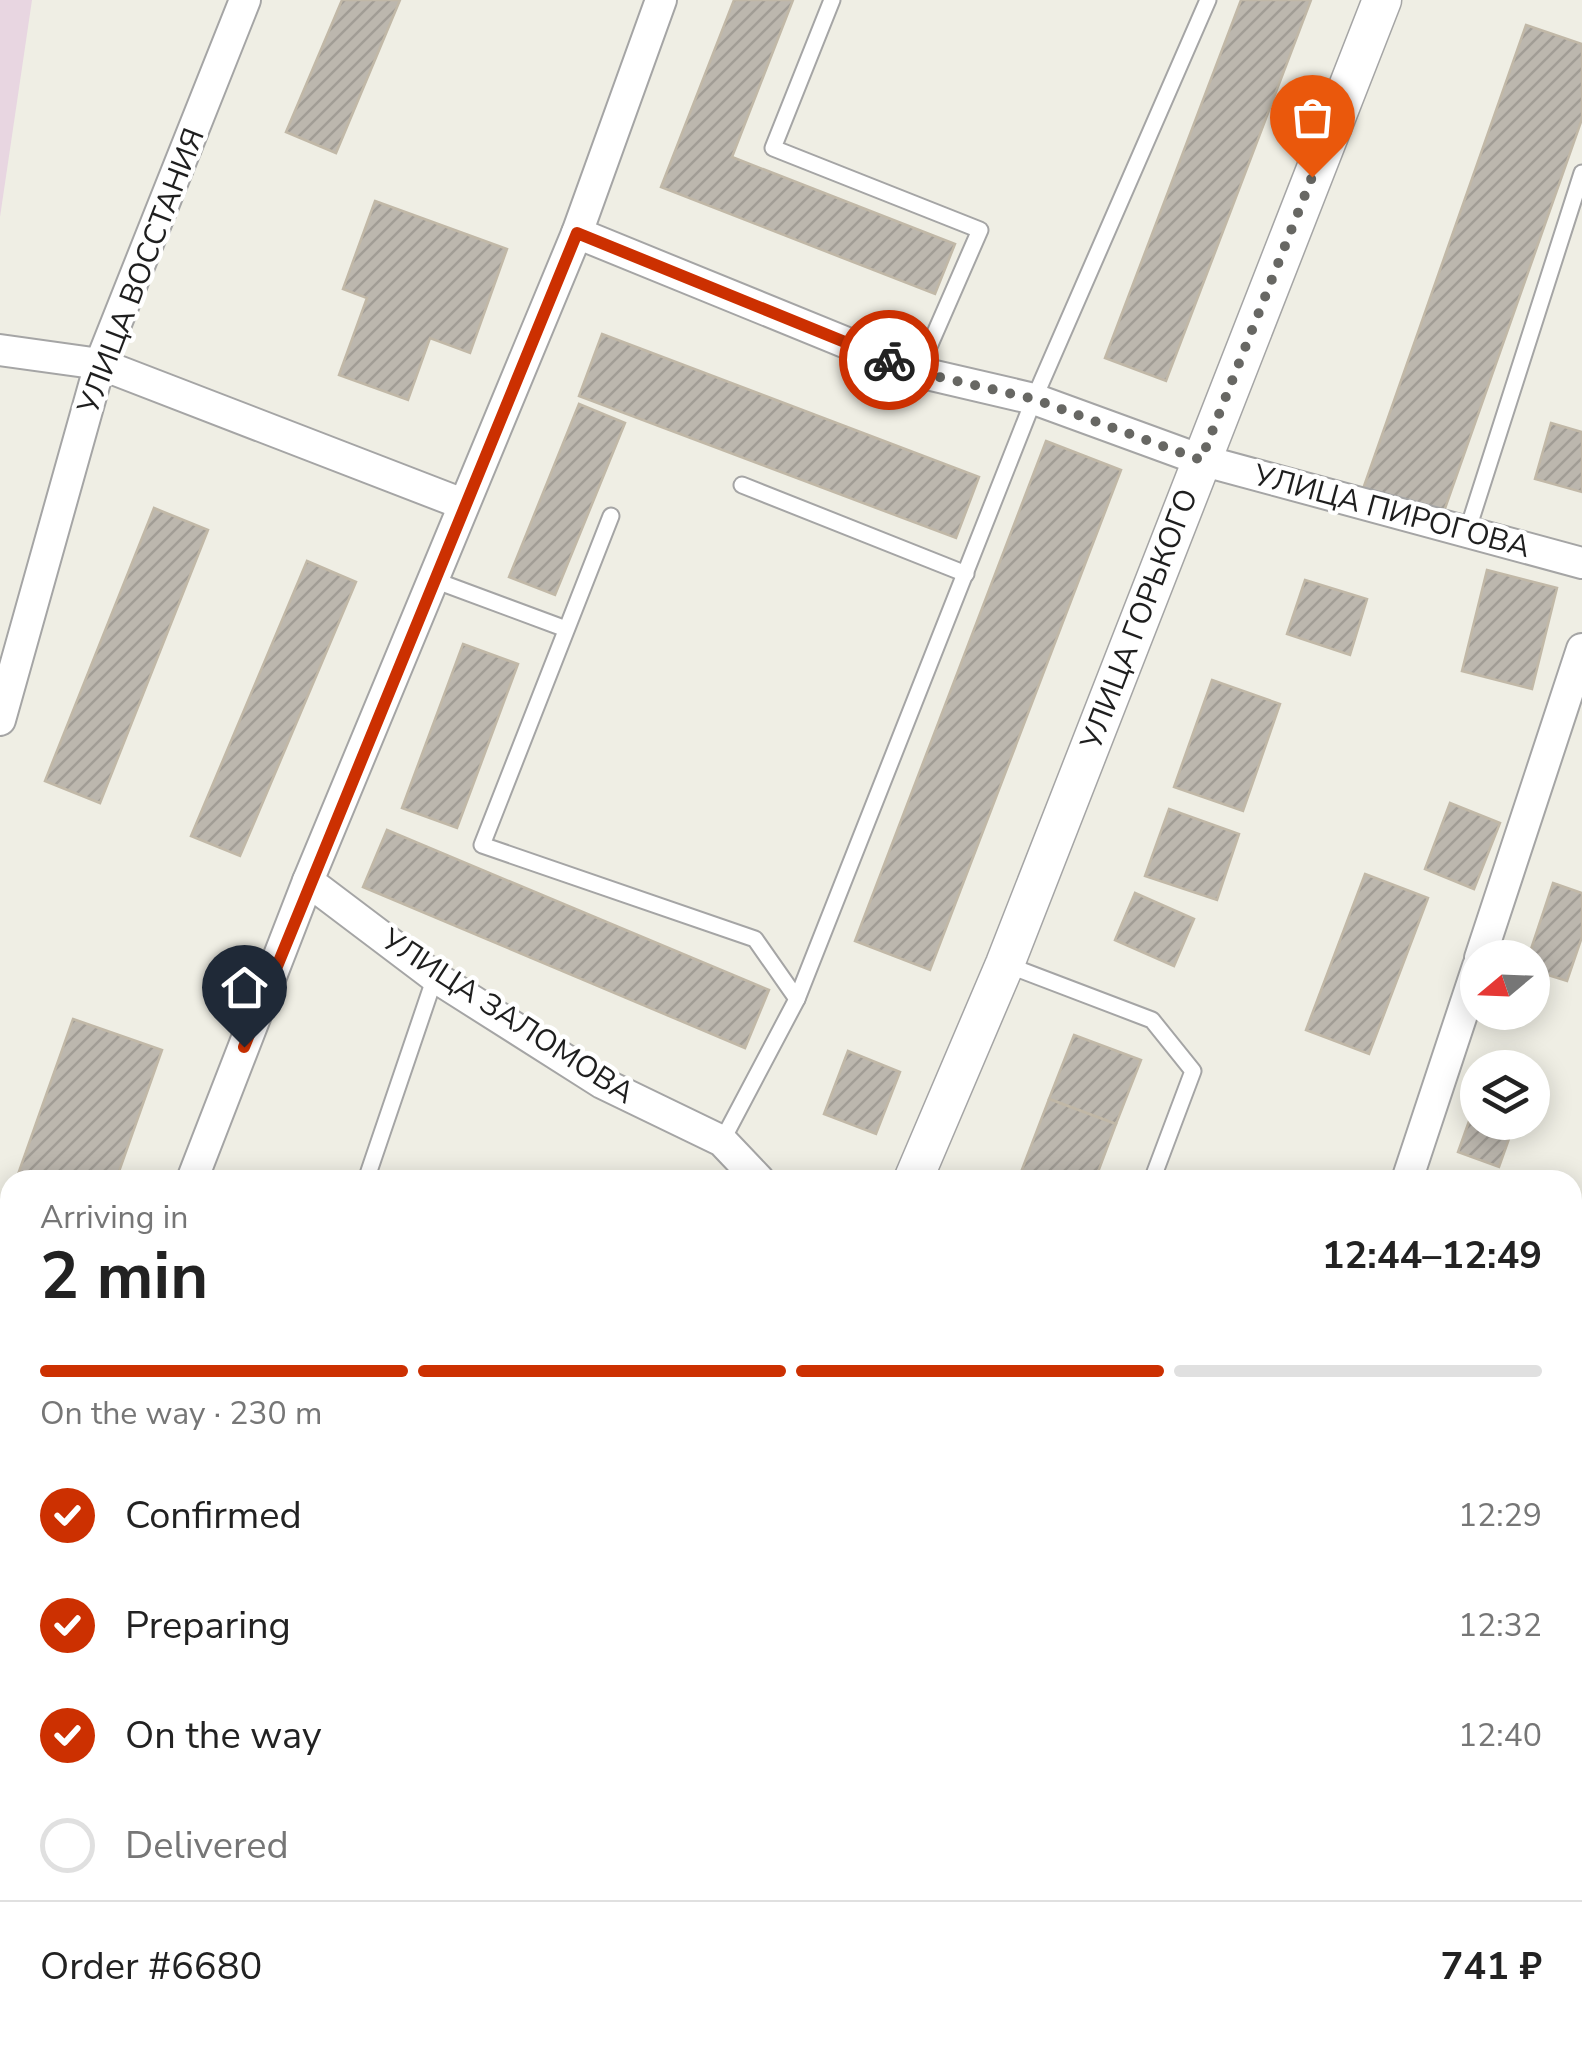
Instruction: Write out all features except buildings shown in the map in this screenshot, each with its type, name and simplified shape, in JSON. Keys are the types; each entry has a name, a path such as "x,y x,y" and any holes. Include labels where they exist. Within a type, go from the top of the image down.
{"street":[{"name":"УЛИЦА ВОССТАНИЯ","path":"0,720 100,364 245,0"},
{"path":"196,1170 308,881 577,233 661,0"},
{"name":"УЛИЦА ГОРЬКОГО","path":"918,1170 1005,964 1382,0"},
{"path":"577,233 918,372 1034,399 1201,460"},
{"path":"0,350 100,364 463,504"},
{"name":"УЛИЦА ПИРОГОВА","path":"1201,460 1582,562"},
{"path":"1486,940 1582,649"},
{"name":"УЛИЦА ЗАЛОМОВА","path":"308,881 435,977 602,1083 722,1141 750,1170"},
{"path":"1410,1170 1460,1020"}],"lane":[{"path":"832,0 773,148 980,230 918,372"},
{"path":"722,1141 798,999 817,940 1034,399 1208,0"},
{"path":"1467,532 1582,173"},
{"path":"742,486 966,574"},
{"path":"610,516 482,844 754,939 798,999"},
{"path":"434,580 566,629"},
{"path":"1005,964 1152,1020 1193,1071 1156,1170"},
{"path":"369,1170 435,977"}],"shaded area":[{"path":"0,0 32,0 0,217"}],"way so far":[{"path":"889,360 918,372 1034,399 1201,460 1312,177"}],"route":[{"path":"244,1047 308,881 577,233 889,360"}]}
